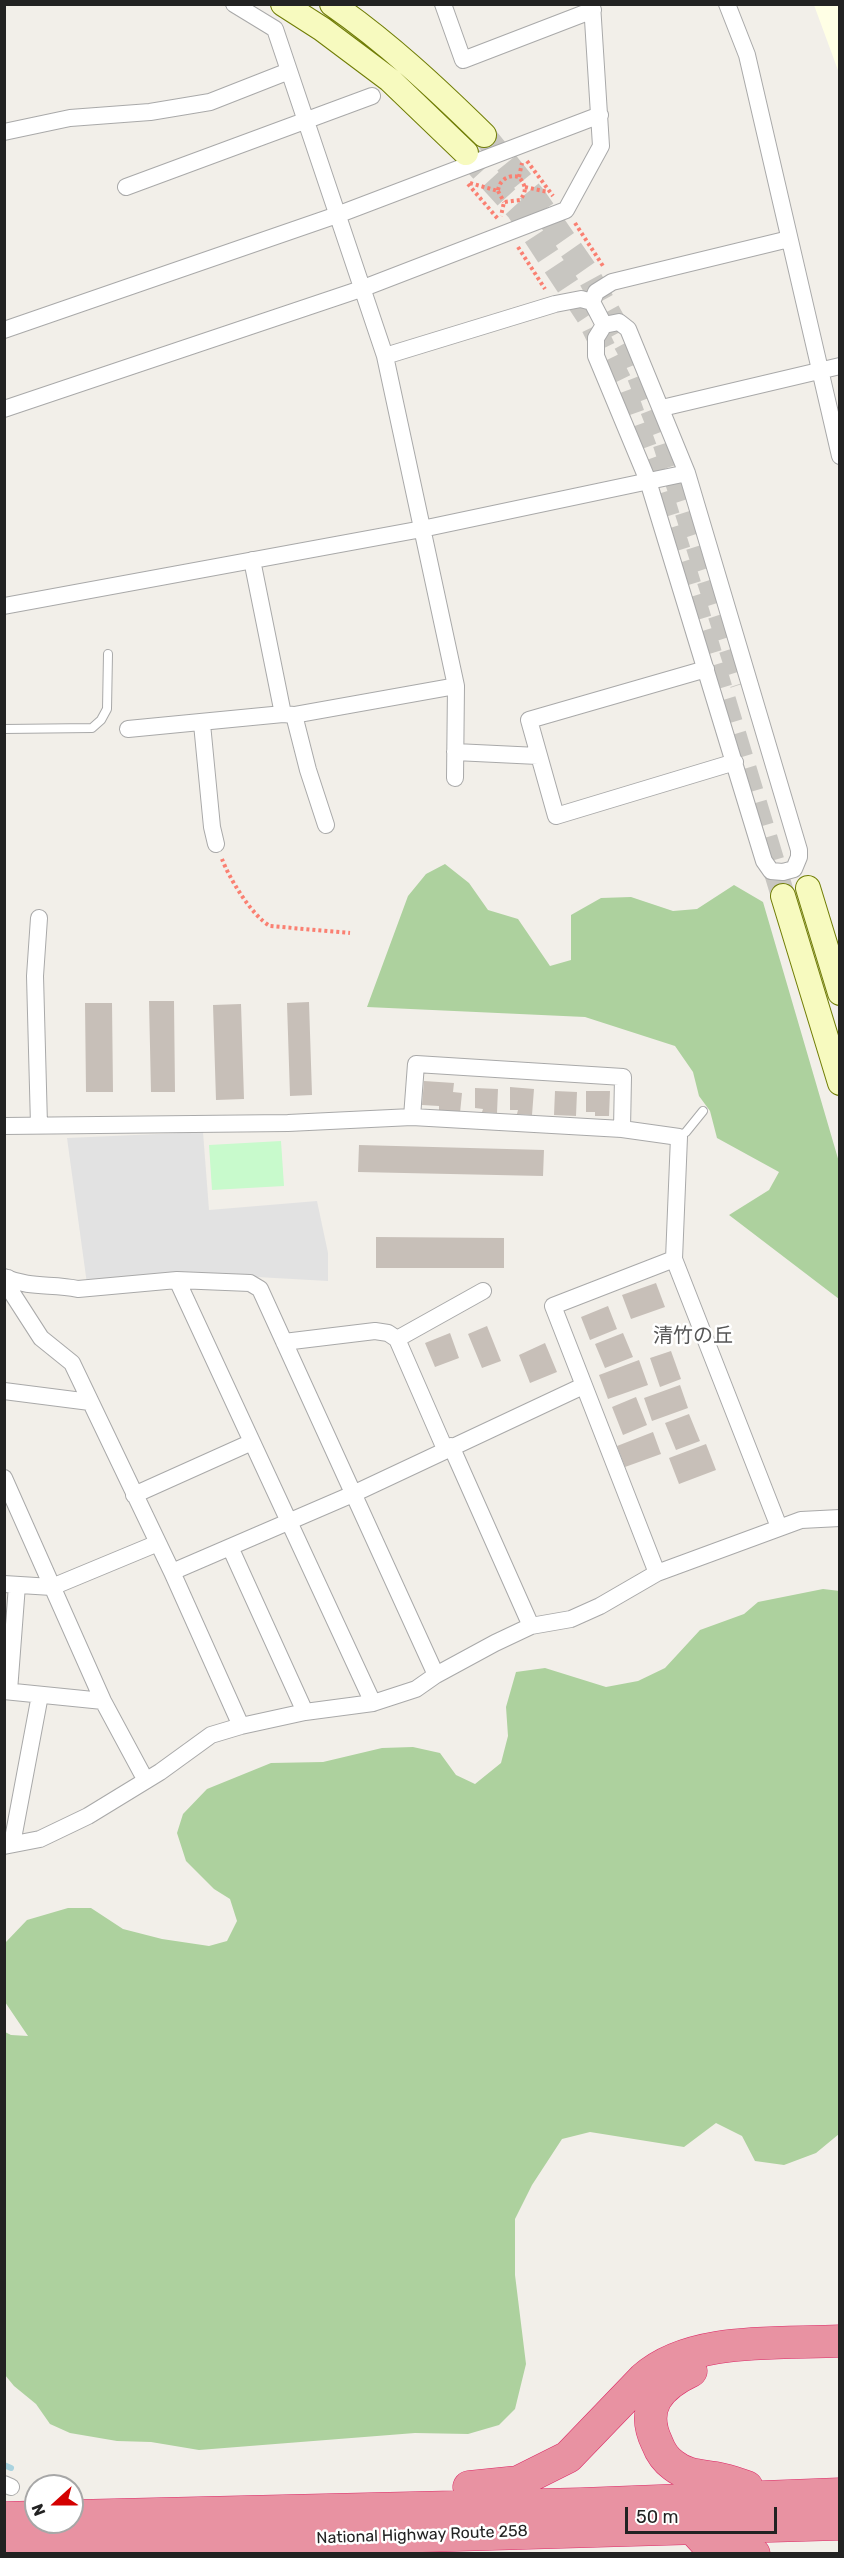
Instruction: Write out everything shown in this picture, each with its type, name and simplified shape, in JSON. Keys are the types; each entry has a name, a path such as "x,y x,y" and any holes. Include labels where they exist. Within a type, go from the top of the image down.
{"highway":[{"path":"212,2512 334,2492 495,2486 518,2482 568,2457 644,2378 655,2368 677,2356 720,2347 840,2341"},
{"path":"781,2497 720,2479 693,2476 672,2465 660,2450 652,2432 649,2416 655,2400 665,2385 697,2369 727,2359 840,2354"},
{"name":"National Highway Route 258","path":"84,2516 580,2504 840,2494"},
{"path":"4,2518 24,2517"},
{"name":"National Highway Route 258","path":"4,2548 840,2524"},
{"path":"692,2527 708,2545 754,2553"}],"main road":[{"path":"283,4 322,29 390,80 466,153"},
{"path":"332,4 367,28 415,69 484,135"},
{"path":"808,888 840,993"},
{"path":"783,896 840,1083"}],"street":[{"path":"234,4 275,29 385,356 456,686 454,778"},
{"path":"4,409 361,289 566,210 602,146 592,7 463,60 443,4"},
{"path":"727,4 747,55 840,456"},
{"path":"4,132 70,118 150,112 210,102 289,71"},
{"path":"126,187 372,96"},
{"path":"4,330 337,215 600,115"},
{"path":"592,302 596,292 612,282 789,239"},
{"path":"385,356 555,304 581,299 592,302 604,325"},
{"path":"619,322 628,328 687,473 799,850 794,869 783,872 771,871 764,861 648,481 596,356 596,338 604,325 619,322"},
{"path":"662,408 840,366"},
{"path":"4,606 422,528 687,473"},
{"path":"252,560 289,714 326,825"},
{"path":"706,669 529,720 537,756 556,816 735,762"},
{"path":"128,729 202,724 289,714 456,686"},
{"path":"202,724 212,828 216,844"},
{"path":"455,752 537,756"},
{"path":"39,918 35,976 39,1125"},
{"path":"412,1117 417,1064 623,1077 622,1129"},
{"path":"4,1126 288,1122 412,1117 622,1129 679,1137 674,1259 779,1527"},
{"path":"657,1573 553,1306 674,1259"},
{"path":"6,1278 32,1286 64,1286 78,1289 177,1280 250,1283 260,1289 436,1675"},
{"path":"6,1278 12,1293 41,1338 72,1363 172,1572 240,1726"},
{"path":"177,1280 373,1703"},
{"path":"397,1340 483,1291"},
{"path":"284,1342 375,1331 388,1333 397,1340 531,1626"},
{"path":"172,1572 288,1520 353,1494 583,1386"},
{"path":"4,1391 90,1402"},
{"path":"134,1495 252,1442"},
{"path":"4,1478 103,1701 145,1779"},
{"path":"40,1695 8,1845 40,1839 71,1824 160,1772 211,1735 240,1726 305,1712 373,1703 416,1689 436,1675 531,1626 581,1614 657,1573 779,1527 801,1521 840,1518"},
{"path":"103,1701 7,1691 10,1585 52,1587 158,1543"},
{"path":"230,1547 305,1712"}],"lane":[{"path":"4,729 92,728 101,720 107,709 108,654"},
{"path":"679,1137 703,1111"}],"path":[{"path":"498,191 501,182 510,176 519,177 525,187 525,194 520,200 504,202"},
{"path":"467,182 498,191 504,202 500,221"},
{"path":"525,187 549,192"},
{"path":"216,844 225,869 264,923 270,926 350,933"}],"shaded area":[{"path":"814,5 839,5 839,73"},
{"path":"203,1132 209,1210 317,1201 328,1253 328,1281 186,1273 87,1284 67,1138"}],"green space":[{"path":"445,864 469,883 488,910 518,919 550,966 571,960 571,915 601,898 631,897 673,911 697,909 734,885 763,902 839,1162 839,1299 729,1215 769,1190 779,1172 717,1138 710,1111 699,1096 693,1072 675,1046 585,1017 367,1007 408,896 426,874"},
{"path":"281,1141 284,1186 212,1190 209,1145"},
{"path":"823,1589 840,1591 839,2134 816,2153 784,2165 755,2161 742,2136 716,2123 684,2147 590,2132 562,2139 532,2185 515,2219 515,2275 526,2364 515,2409 499,2425 468,2434 415,2433 199,2450 70,2433 50,2424 36,2404 14,2386 5,2375 5,2032 11,2035 28,2036 5,2002 5,1943 27,1920 68,1908 91,1908 123,1929 162,1939 209,1946 227,1941 237,1921 230,1899 214,1889 186,1861 177,1833 183,1814 207,1789 271,1763 323,1762 382,1748 413,1747 440,1753 456,1775 475,1784 501,1763 508,1736 506,1707 516,1672 545,1668 606,1687 638,1681 665,1668 700,1630 744,1614 758,1602"}],"building":[{"path":"149,1001 174,1001 175,1092 151,1092"},
{"path":"309,1002 312,1095 290,1096 287,1003"},
{"path":"85,1003 112,1003 113,1092 86,1092"},
{"path":"241,1004 244,1099 216,1100 213,1005"},
{"path":"424,1081 454,1083 453,1092 462,1093 460,1113 439,1112 439,1106 422,1105"},
{"path":"510,1087 534,1089 532,1115 517,1114 518,1110 510,1110"},
{"path":"475,1088 498,1089 497,1113 482,1112 483,1109 475,1108"},
{"path":"555,1091 577,1092 576,1116 554,1115"},
{"path":"586,1091 610,1091 609,1116 595,1116 595,1112 586,1112"},
{"path":"359,1145 544,1150 543,1176 358,1172"},
{"path":"376,1237 504,1238 504,1268 376,1268"},
{"path":"656,1283 665,1307 631,1319 622,1295"},
{"path":"608,1306 617,1329 590,1340 581,1317"},
{"path":"487,1326 501,1361 482,1368 468,1334"},
{"path":"450,1333 459,1358 435,1367 425,1343"},
{"path":"623,1333 633,1357 605,1368 595,1344"},
{"path":"545,1343 557,1372 530,1383 519,1355"},
{"path":"671,1351 681,1379 660,1387 650,1358"},
{"path":"639,1360 648,1385 608,1399 599,1375"},
{"path":"680,1385 688,1408 652,1421 644,1398"},
{"path":"636,1397 647,1425 623,1435 612,1407"},
{"path":"689,1414 700,1441 676,1450 665,1423"},
{"path":"653,1432 661,1454 625,1467 617,1446"},
{"path":"706,1444 716,1470 679,1484 669,1458"}],"waterway":[{"path":"4,2465 11,2468"}],"tunnel":[{"path":"484,135 535,198 586,271 628,348 662,435 742,684"},
{"path":"466,153 518,210 588,316 624,390 657,481 783,896"}],"district":[{"name":"清竹の丘","path":"693,1336"}]}
